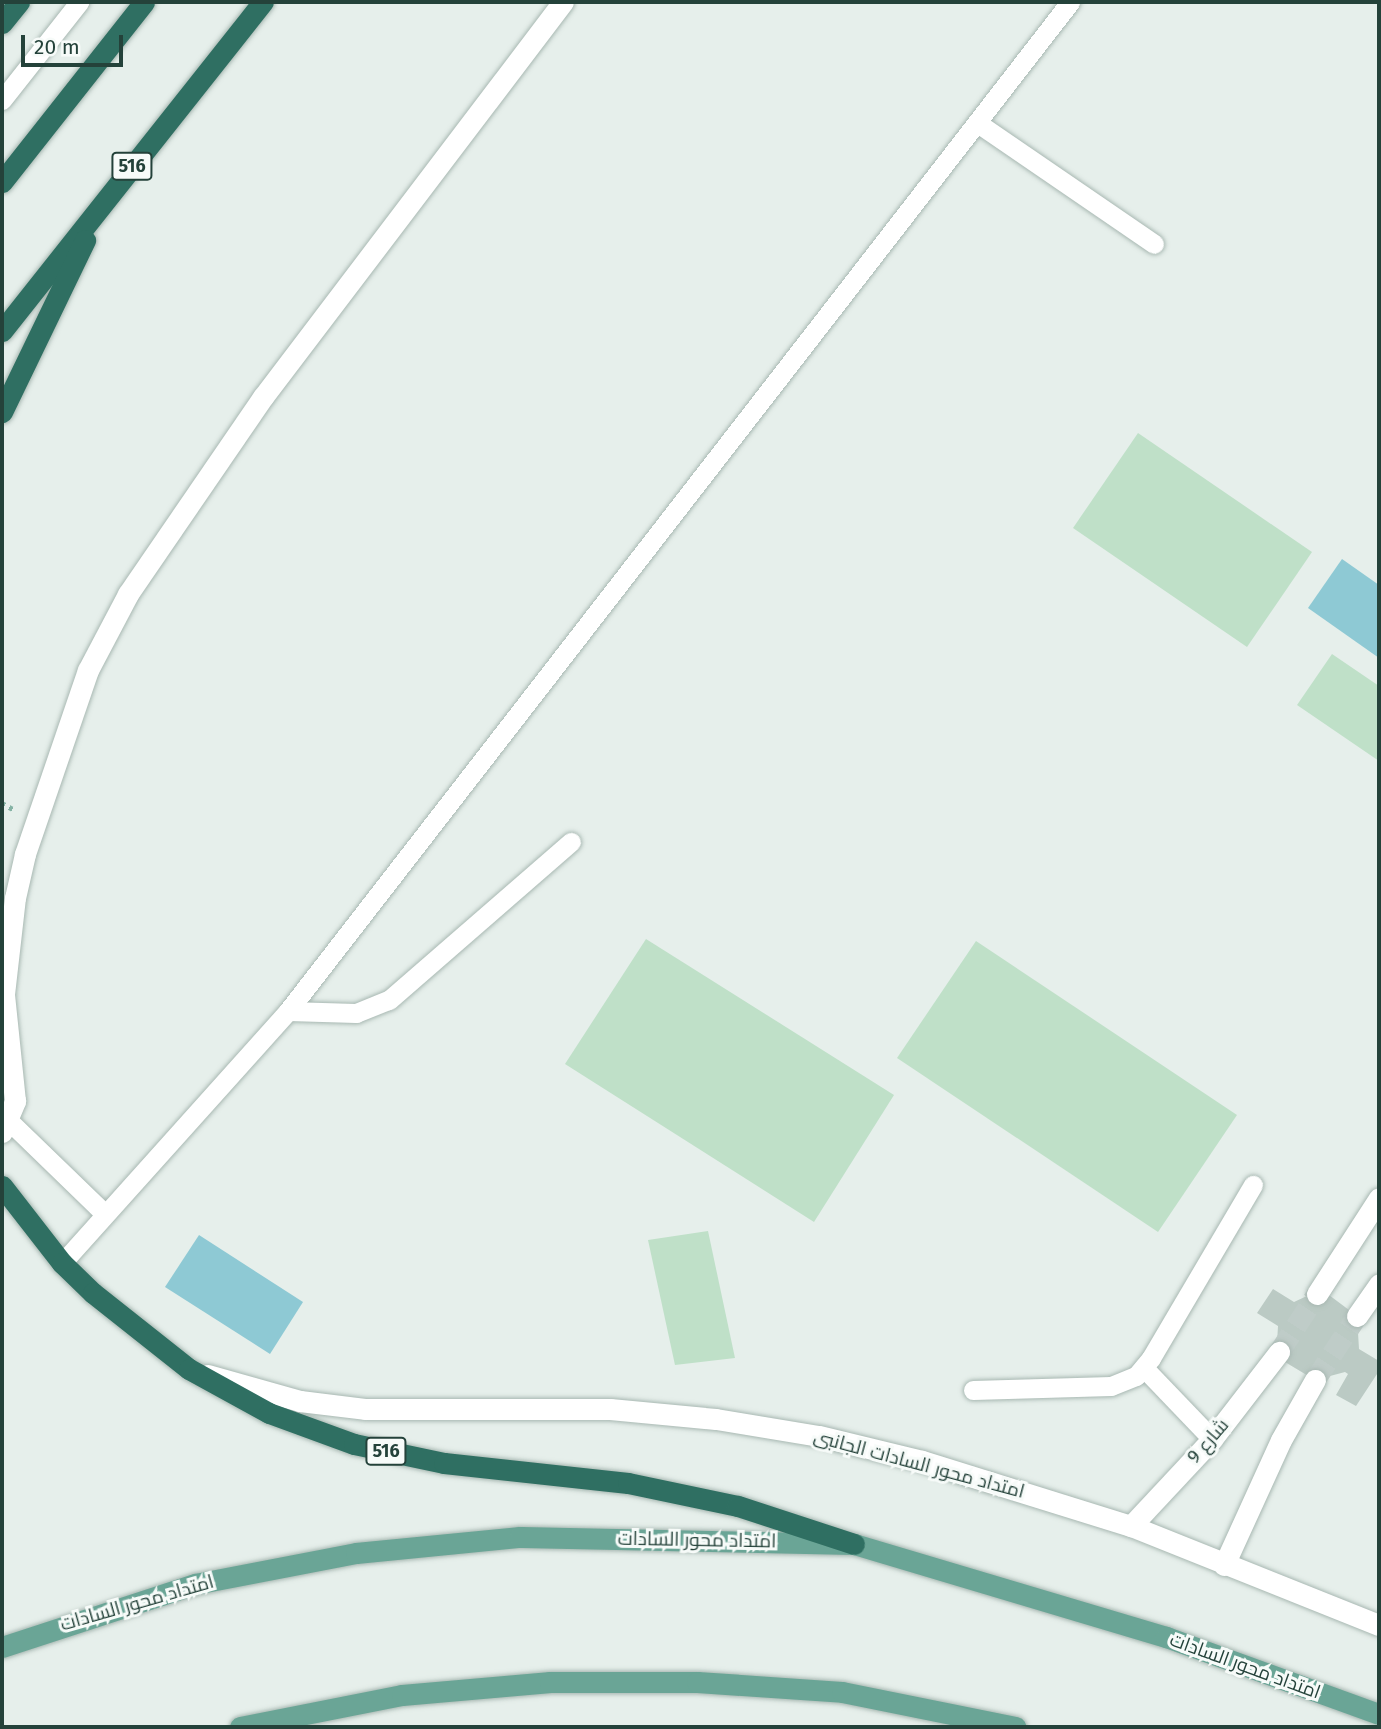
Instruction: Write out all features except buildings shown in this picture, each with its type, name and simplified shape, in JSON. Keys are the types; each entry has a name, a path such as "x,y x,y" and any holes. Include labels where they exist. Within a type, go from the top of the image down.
{"highway":[{"path":"2,23 19,2"},
{"path":"2,182 144,2"},
{"name":"516","path":"2,331 263,2"},
{"name":"516","path":"2,411 102,204"},
{"name":"516","path":"2,1186 62,1263 189,1369 269,1413 354,1444 444,1463 628,1483 738,1506 854,1544"}],"main road":[{"name":"امتداد محور السادات","path":"2,1647 195,1584 356,1553 520,1538 854,1544 1166,1637 1379,1714"},
{"path":"240,1727 402,1695 550,1682 697,1682 842,1692 1016,1727"}],"street":[{"path":"5,1127 16,1080 4,995 7,943 25,854 89,670 128,594 263,397 563,2"},
{"path":"1317,1294 1379,1198"},
{"path":"1357,1316 1379,1284"},
{"name":"شارع 9","path":"1132,1526 1212,1439 1279,1352"},
{"name":"امتداد محور السادات الجانبى","path":"189,1369 300,1401 365,1409 610,1409 716,1419 820,1436 922,1461 1132,1526 1379,1625"},
{"path":"1224,1565 1281,1440 1315,1380"}],"lane":[{"path":"2,100 79,2"},
{"path":"62,1263 103,1212 288,1011 979,124 1070,2"},
{"path":"979,124 1154,244"},
{"path":"288,1011 356,1013 389,1000 571,842"},
{"path":"5,1127 103,1212"},
{"path":"973,1390 1111,1387 1144,1367 1253,1185"},
{"path":"1144,1367 1212,1439"}],"green space":[{"path":"1138,433 1312,552 1247,647 1073,528"},
{"path":"1332,654 1379,686 1379,761 1297,705"},
{"path":"646,939 894,1095 814,1222 565,1064"},
{"path":"976,941 1237,1115 1158,1232 897,1058"},
{"path":"708,1231 735,1358 675,1365 648,1240"}],"water":[{"path":"1342,559 1379,585 1379,658 1308,608"},
{"path":"199,1235 303,1302 270,1354 165,1287"}],"tunnel":[{"path":"1279,1352 1317,1294"},
{"path":"1315,1380 1357,1316"}]}
